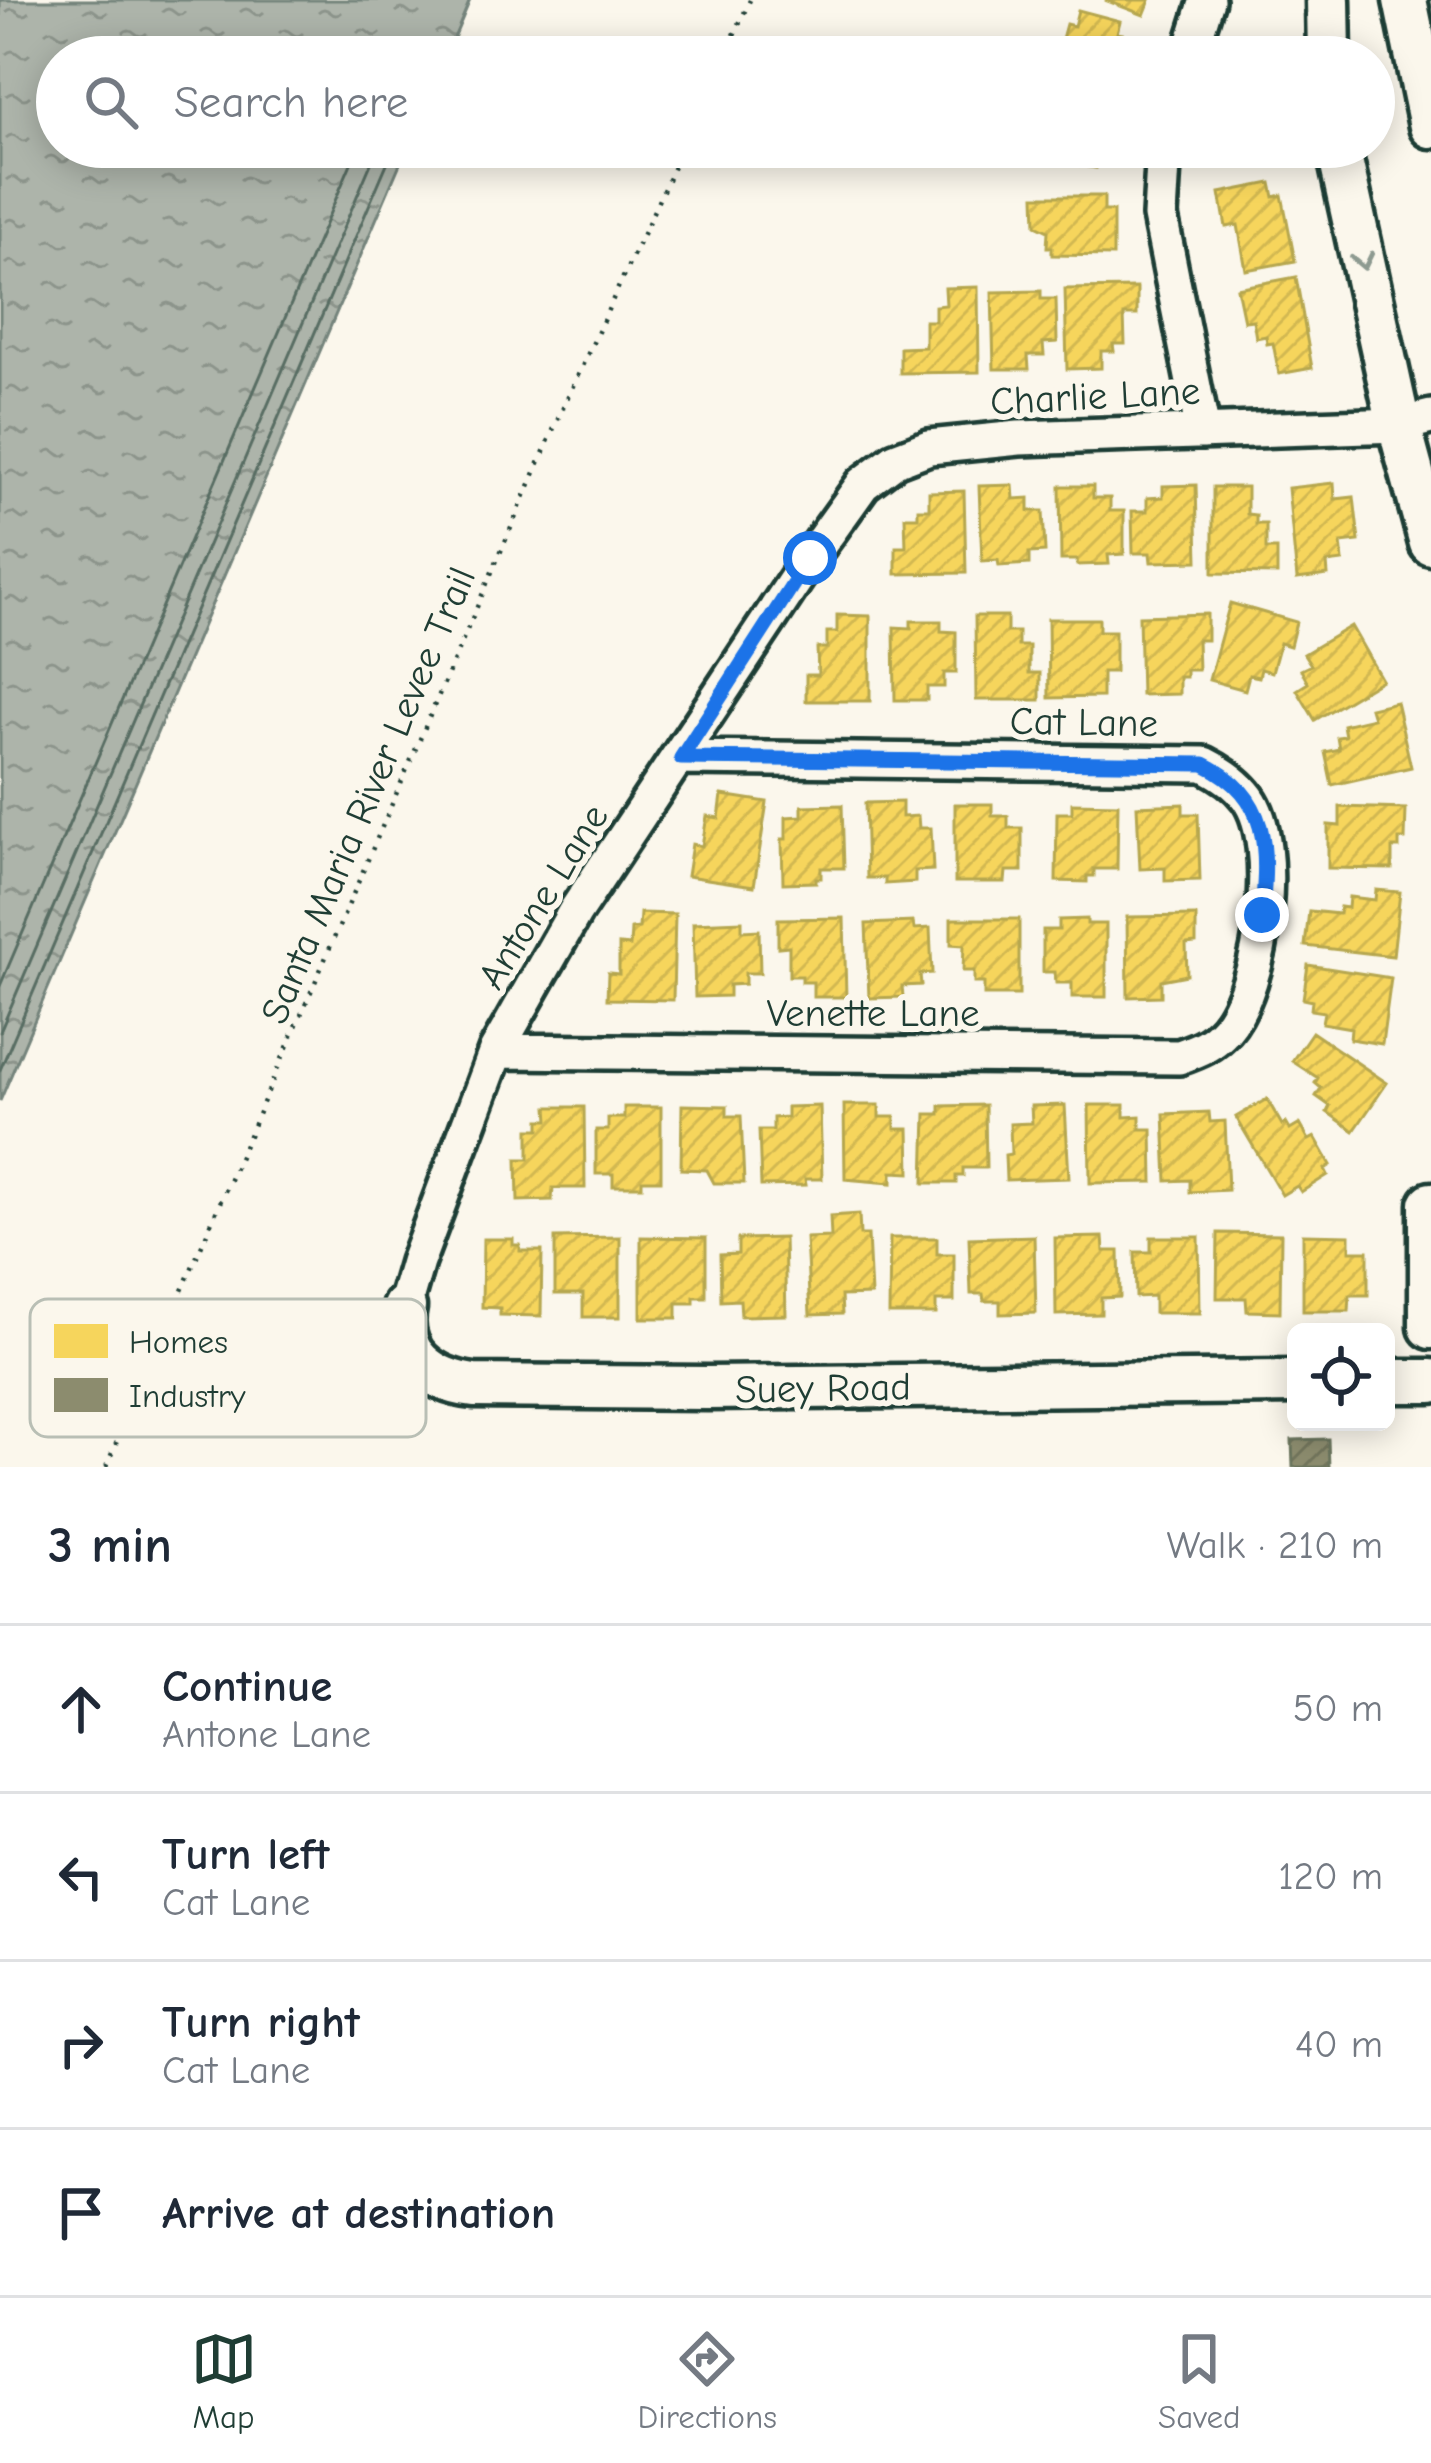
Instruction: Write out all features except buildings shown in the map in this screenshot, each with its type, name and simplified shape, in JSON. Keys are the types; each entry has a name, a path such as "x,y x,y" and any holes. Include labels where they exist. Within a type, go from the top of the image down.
{"street":[{"path":"1196,36 1207,0"},
{"path":"1328,0 1329,36"},
{"path":"1405,0 1431,127"},
{"path":"1162,168 1160,216 1203,432"},
{"path":"1344,168 1415,421 1431,543"},
{"name":"Charlie Lane","path":"810,558 863,484 895,460 929,447 1019,438 1415,421"},
{"name":"Antone Lane","path":"406,1299 496,1052 575,912 810,558"},
{"name":"Cat Lane","path":"681,758 1204,764 1221,772 1248,798 1263,831 1266,856 1255,954 1234,1017"},
{"name":"Venette Lane","path":"496,1052 1179,1057 1208,1047 1234,1017"},
{"path":"1431,1204 1431,1327"},
{"name":"Suey Road","path":"426,1370 446,1383 474,1386 1287,1382"},
{"path":"1395,1381 1431,1381"}],"path":[{"path":"734,36 750,0"},
{"name":"Santa Maria River Levee Trail","path":"178,1299 561,412 673,168"},
{"name":"Santa Maria River Levee Trail","path":"106,1467 119,1437"}],"water":[{"path":"0,0 470,0 455,36 36,36 36,168 398,168 0,1101"}],"route":[{"path":"810,558 681,758 1204,764 1221,772 1248,798 1263,831 1262,915"}]}
